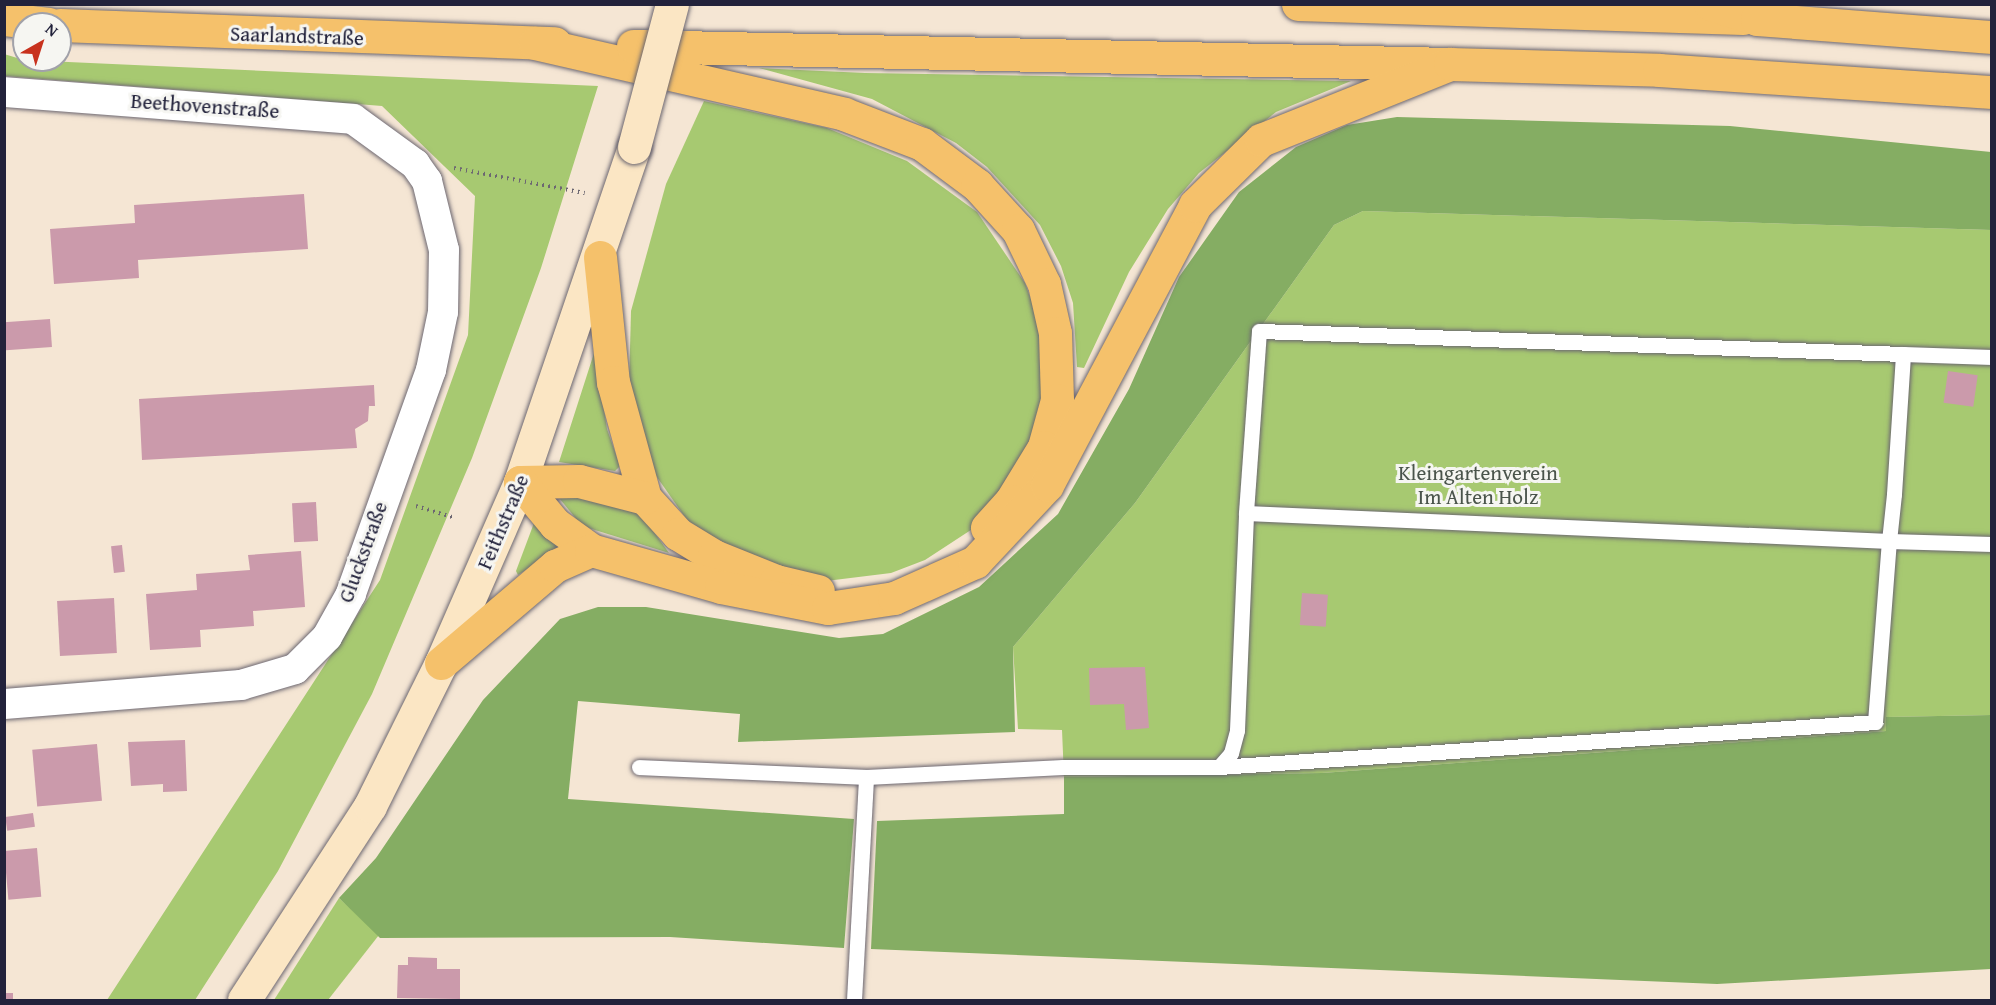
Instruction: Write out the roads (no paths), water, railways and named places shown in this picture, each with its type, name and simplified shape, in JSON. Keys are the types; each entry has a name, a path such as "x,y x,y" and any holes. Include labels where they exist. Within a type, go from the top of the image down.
{"highway":[{"path":"1298,4 1757,19 1992,37"},
{"path":"1710,4 1757,19"},
{"name":"Saarlandstraße","path":"72,25 535,43"},
{"path":"535,43 1659,70 1992,92"},
{"path":"535,43 764,92 922,144 976,184 1018,230 1044,284 1055,333 1057,400 1044,447 1011,501 981,535 934,568 887,584 828,593 776,581 678,534 645,498 613,382 600,257"},
{"path":"520,482 555,524 591,550 721,588 828,608 894,598 975,562 1047,484 1195,205 1261,140 1450,64"},
{"path":"520,482 579,481 645,498"},
{"path":"441,663 555,566 591,550"}],"main road":[{"name":"Feithstraße","path":"244,1000 370,806 441,663 520,482 600,257 634,147 672,4"}],"street":[{"name":"Beethovenstraße","path":"4,92 353,119 397,148"},
{"name":"Gluckstraße","path":"6,706 241,685 295,669 327,637 351,594 431,370 443,312 444,250 427,181 397,148"}],"lane":[{"path":"1219,767 1231,753 1237,730 1246,513 1259,331 1992,357"},
{"path":"639,767 866,777 1063,767 1219,767 1875,722 1903,354"},
{"path":"1246,513 1992,544"},
{"path":"855,1000 866,777"}],"park label":[{"name":"Kleingartenverein Im Alten Holz","path":"1478,485"}]}
